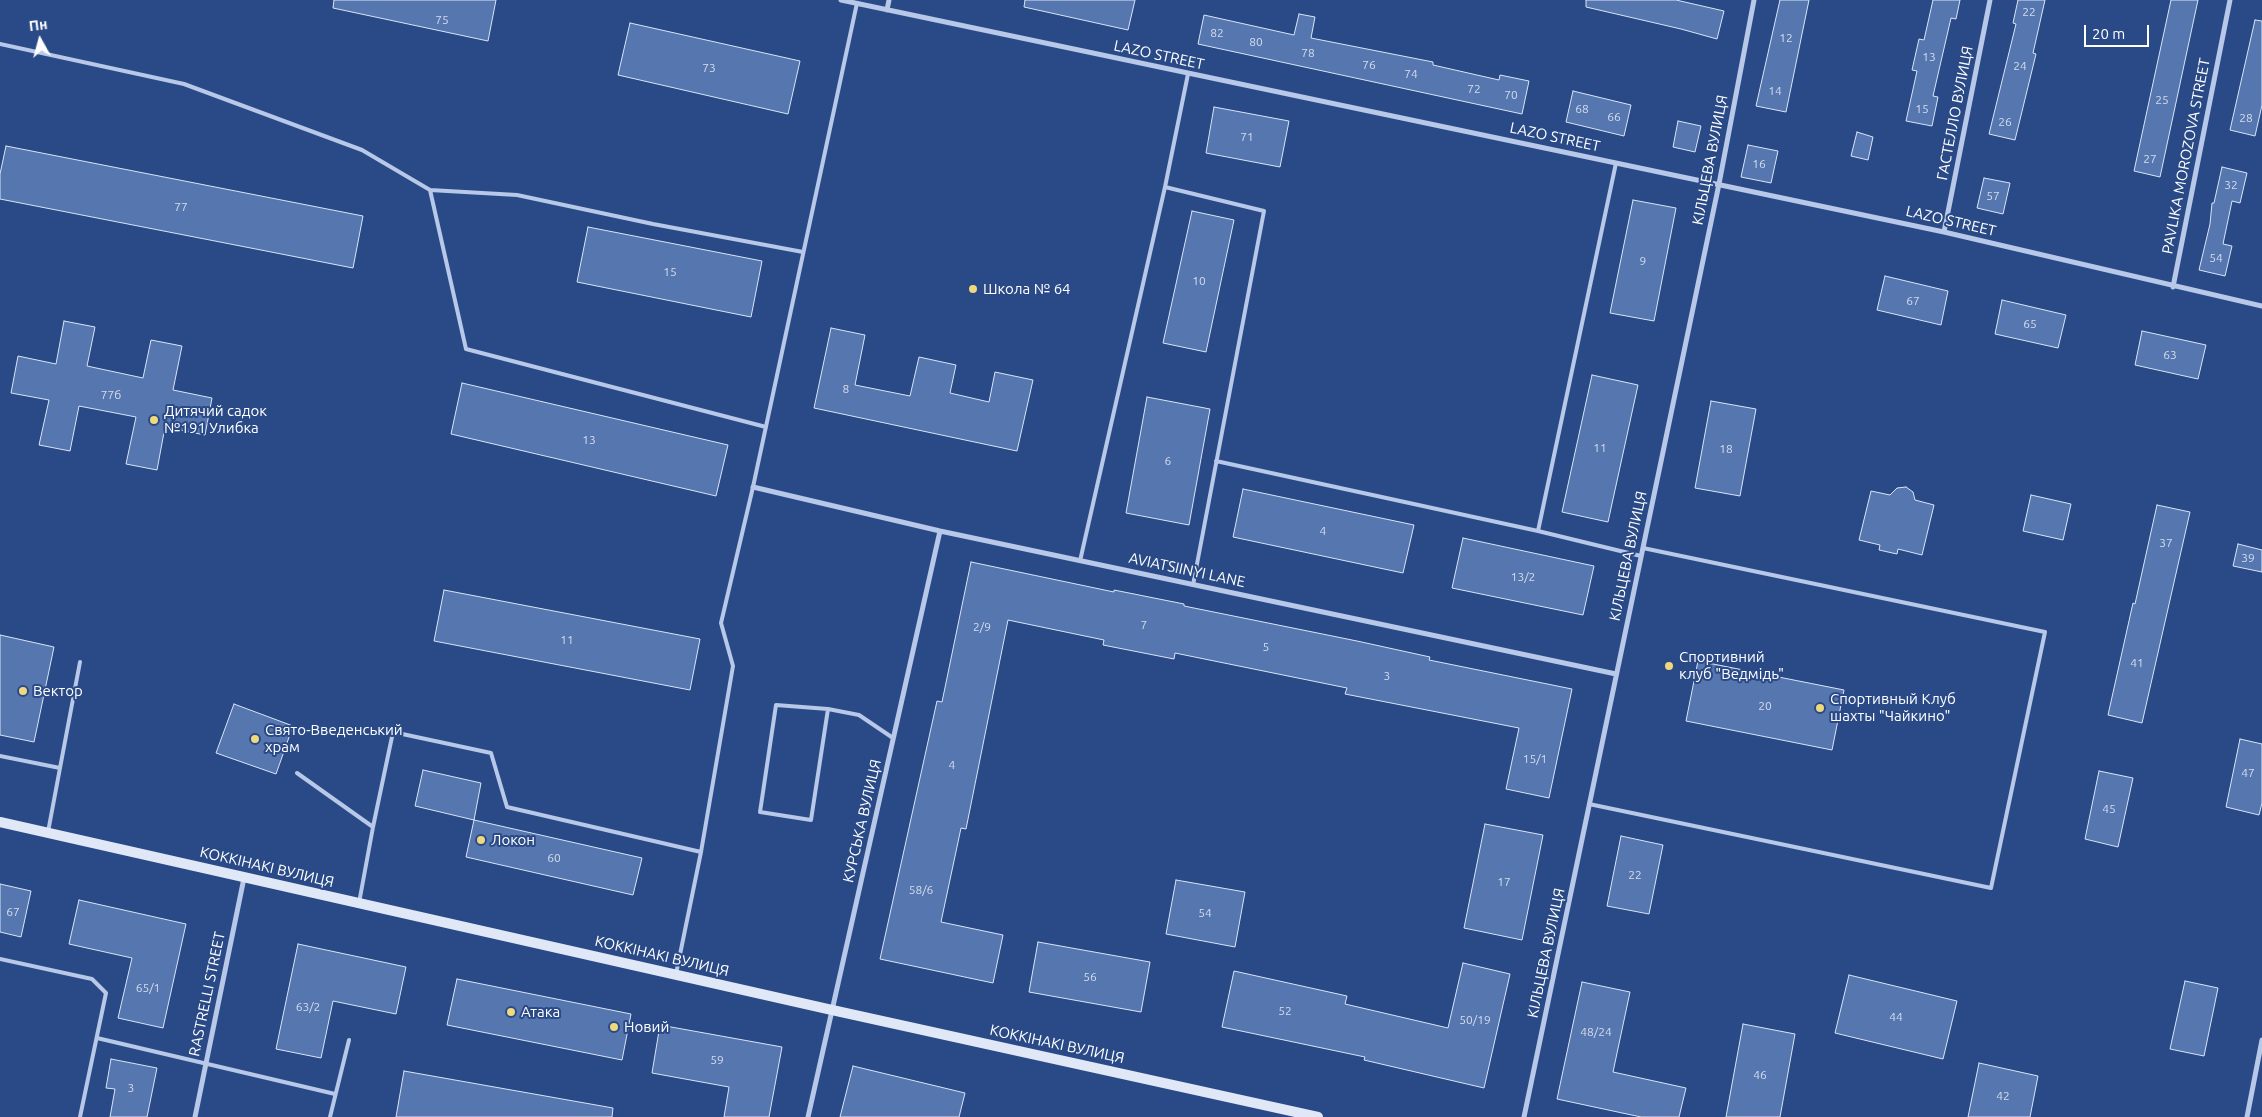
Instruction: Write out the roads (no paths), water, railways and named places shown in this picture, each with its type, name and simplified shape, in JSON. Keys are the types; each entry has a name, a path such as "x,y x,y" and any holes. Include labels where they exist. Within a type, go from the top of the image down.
{"street":[{"name":"LAZO STREET","path":"841,0 1944,232 2173,287 2262,306"},
{"path":"886,10 889,0"},
{"name":"КІЛЬЦЕВА ВУЛИЦЯ","path":"1524,1117 1719,184 1754,0"},
{"name":"ГАСТЕЛЛО ВУЛИЦЯ","path":"1944,232 1990,0"},
{"name":"PAVLIKA MOROZOVA STREET","path":"2173,287 2230,0"},
{"name":"AVIATSIINYI LANE","path":"753,487 940,531 1616,674"},
{"name":"КУРСЬКА ВУЛИЦЯ","path":"808,1117 940,531"},
{"name":"КОККІНАКІ ВУЛИЦЯ","path":"0,822 832,1010 1318,1117"},
{"name":"RASTRELLI STREET","path":"195,1117 244,877"},
{"path":"2247,1117 2262,1040"}],"lane":[{"path":"676,975 701,852 733,666 721,623 753,487 857,3"},
{"path":"0,44 184,84 362,150 430,190 516,195 652,224 803,252"},
{"path":"1080,561 1165,187 1188,74"},
{"path":"1538,531 1616,163"},
{"path":"1165,187 1264,211 1193,584"},
{"path":"430,190 466,349 766,427"},
{"path":"1216,461 1538,531 1641,556"},
{"path":"1589,804 1991,888 2045,632 1643,548"},
{"path":"48,833 80,662"},
{"path":"828,709 811,820 760,812 776,705 828,709 859,715 893,738"},
{"path":"359,903 372,827 393,732 491,753 507,807 701,852"},
{"path":"0,756 60,768"},
{"path":"297,773 372,827"},
{"path":"0,959 92,978 106,993 80,1117"},
{"path":"97,1038 335,1094"},
{"path":"330,1117 349,1040"}],"place":[{"name":"Школа № 64","path":"973,289"},
{"name":"Дитячий садок №191 Улибка","path":"154,420"},
{"name":"Спортивний клуб \"Ведмідь\"","path":"1669,666"},
{"name":"Вектор","path":"23,691"},
{"name":"Спортивный Клуб шахты \"Чайкино\"","path":"1820,708"},
{"name":"Свято-Введенський храм","path":"255,739"},
{"name":"Локон","path":"481,840"},
{"name":"Атака","path":"511,1012"},
{"name":"Новий","path":"614,1027"}]}
